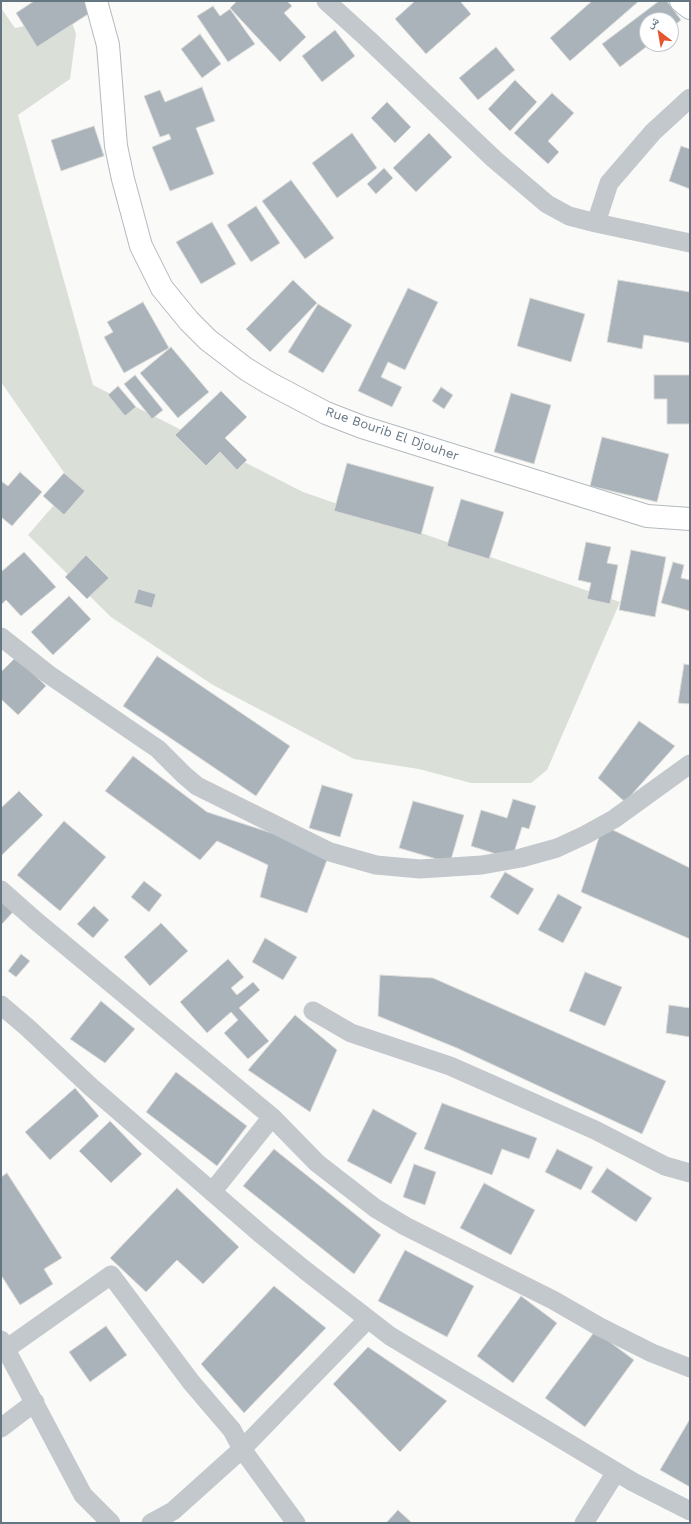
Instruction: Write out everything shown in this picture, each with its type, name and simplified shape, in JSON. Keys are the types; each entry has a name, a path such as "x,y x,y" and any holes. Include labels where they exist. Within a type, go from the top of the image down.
{"main road":[{"name":"Rue Bourib El Djouher","path":"96,1 108,45 116,146 140,246 170,299 189,322 208,340 246,369 269,383 326,413 362,427 647,516 690,519"},
{"path":"681,1 690,8"}],"street":[{"path":"326,1 494,159 547,204 568,216 690,243"},
{"path":"596,223 609,183 653,132 690,98"},
{"path":"1,637 48,674 158,749 197,786 330,852 376,865 420,869 482,865 521,858 557,848 585,835 620,815 690,764"},
{"path":"1,890 272,1117 317,1163 375,1208 405,1226 553,1300 600,1327 652,1353 690,1368"},
{"path":"1,1005 91,1087 289,1258 390,1336 616,1472 690,1512"},
{"path":"313,1011 351,1033 450,1066 595,1130 665,1166 690,1173"},
{"path":"212,1192 272,1117"},
{"path":"111,1523 83,1495 3,1344 111,1275 192,1382 232,1430 242,1450 296,1523"},
{"path":"151,1523 173,1518 242,1450 368,1319"},
{"path":"1,1428 35,1402"},
{"path":"584,1523 616,1472"}],"shaded area":[{"path":"1,8 15,28 70,17 76,34 70,79 18,115 93,385 303,492 620,602 547,770 531,783 471,783 419,769 354,759 213,685 111,617 28,535 72,484 1,382"}],"building":[{"path":"34,1 91,1 96,9 37,47 16,13"},
{"path":"237,1 287,1 292,6 284,13 306,37 280,62 230,8"},
{"path":"415,1 460,1 471,14 426,54 395,19"},
{"path":"592,1 639,1 570,61 550,38"},
{"path":"659,1 667,1 675,12 644,12"},
{"path":"213,6 220,16 230,9 255,44 228,62 197,16"},
{"path":"639,16 640,52 620,67 602,44"},
{"path":"335,30 355,56 322,82 302,56"},
{"path":"200,34 221,64 202,78 181,49"},
{"path":"496,47 515,70 478,100 459,78"},
{"path":"515,80 537,102 510,131 488,109"},
{"path":"202,87 215,121 196,128 214,174 170,191 152,147 171,139 169,134 160,137 144,96 160,90 165,102"},
{"path":"552,93 574,113 548,141 559,152 548,164 514,133"},
{"path":"387,102 411,127 395,143 371,118"},
{"path":"94,126 104,156 61,171 51,140"},
{"path":"352,133 377,168 337,198 312,163"},
{"path":"429,133 452,157 416,192 393,168"},
{"path":"681,146 690,149 690,189 669,181"},
{"path":"384,168 393,178 376,194 367,184"},
{"path":"291,180 334,238 305,259 262,201"},
{"path":"256,206 280,243 251,262 227,225"},
{"path":"212,222 236,264 201,284 176,242"},
{"path":"293,280 317,303 270,352 246,329"},
{"path":"618,280 690,292 690,343 644,335 642,349 607,342"},
{"path":"408,288 438,302 405,370 388,362 381,377 402,387 392,407 358,391"},
{"path":"530,298 585,314 571,362 517,346"},
{"path":"143,302 169,348 124,373 104,337 113,332 107,322"},
{"path":"318,304 352,325 323,373 288,352"},
{"path":"171,347 209,392 178,418 140,373"},
{"path":"135,375 163,410 152,419 124,384"},
{"path":"654,375 690,375 690,424 667,424 667,399 654,399"},
{"path":"118,386 136,407 125,416 108,395"},
{"path":"441,387 453,395 444,409 432,401"},
{"path":"221,391 247,417 225,438 247,460 237,470 220,452 206,466 175,435"},
{"path":"511,393 551,405 534,464 494,452"},
{"path":"602,437 669,454 657,502 590,486"},
{"path":"347,463 434,487 421,535 334,511"},
{"path":"20,472 42,492 12,526 1,517 1,481 8,486"},
{"path":"64,473 85,491 64,515 43,496"},
{"path":"461,499 504,512 489,559 447,546"},
{"path":"586,542 611,547 607,563 618,565 610,604 587,599 591,583 578,580"},
{"path":"631,550 666,557 655,617 619,610"},
{"path":"24,552 56,587 21,616 6,600 1,605 1,572"},
{"path":"86,555 109,578 87,599 65,577"},
{"path":"673,562 684,565 681,578 690,580 690,611 661,603"},
{"path":"138,589 156,594 152,608 134,603"},
{"path":"69,596 91,619 53,655 31,632"},
{"path":"157,656 290,746 256,796 123,706"},
{"path":"16,657 46,686 18,715 1,699 1,672"},
{"path":"684,664 690,665 690,704 678,703"},
{"path":"639,721 675,746 625,802 598,778"},
{"path":"133,756 207,812 330,852 307,913 260,897 268,865 217,841 200,860 105,791"},
{"path":"322,785 353,794 340,837 309,828"},
{"path":"19,791 43,815 1,856 1,808"},
{"path":"513,799 536,806 529,829 522,827 512,859 471,846 481,810 507,818"},
{"path":"413,801 464,815 450,863 399,848"},
{"path":"64,821 106,857 60,911 17,875"},
{"path":"603,825 690,868 690,939 581,892"},
{"path":"505,872 534,889 518,915 490,897"},
{"path":"144,881 162,895 149,912 131,897"},
{"path":"558,894 582,907 563,943 538,930"},
{"path":"1,902 13,912 1,925"},
{"path":"94,906 109,920 93,938 77,924"},
{"path":"161,923 188,951 150,986 124,957"},
{"path":"265,938 297,957 283,980 252,962"},
{"path":"21,954 30,961 16,977 8,971"},
{"path":"228,959 244,977 231,988 237,995 253,982 260,990 239,1008 269,1041 248,1059 224,1033 238,1020 231,1012 207,1033 180,1002"},
{"path":"585,972 622,987 605,1026 569,1011"},
{"path":"380,975 433,978 666,1081 642,1134 457,1048 378,1016"},
{"path":"101,1001 135,1029 105,1063 70,1039"},
{"path":"669,1005 690,1008 690,1037 666,1033"},
{"path":"295,1015 337,1050 310,1112 248,1070"},
{"path":"176,1072 247,1126 217,1166 146,1112"},
{"path":"75,1088 99,1116 50,1160 25,1132"},
{"path":"442,1103 537,1138 529,1159 502,1149 492,1175 424,1149"},
{"path":"373,1109 417,1133 391,1184 347,1161"},
{"path":"110,1121 142,1154 111,1183 79,1151"},
{"path":"274,1149 381,1235 354,1274 243,1186"},
{"path":"557,1149 593,1167 581,1190 545,1172"},
{"path":"414,1164 436,1172 425,1205 403,1197"},
{"path":"607,1168 652,1198 636,1222 591,1192"},
{"path":"7,1173 62,1258 44,1269 53,1284 20,1305 1,1275 1,1177"},
{"path":"484,1183 535,1210 511,1255 460,1228"},
{"path":"177,1188 239,1247 203,1284 177,1260 146,1292 110,1258"},
{"path":"405,1250 474,1286 447,1337 378,1301"},
{"path":"274,1286 326,1328 244,1413 201,1364"},
{"path":"521,1296 557,1323 513,1383 477,1356"},
{"path":"106,1326 127,1355 90,1382 69,1352"},
{"path":"595,1331 634,1360 585,1427 545,1398"},
{"path":"368,1347 447,1401 400,1452 333,1384"},
{"path":"690,1419 690,1487 660,1470"},
{"path":"398,1510 412,1523 386,1523"}]}
